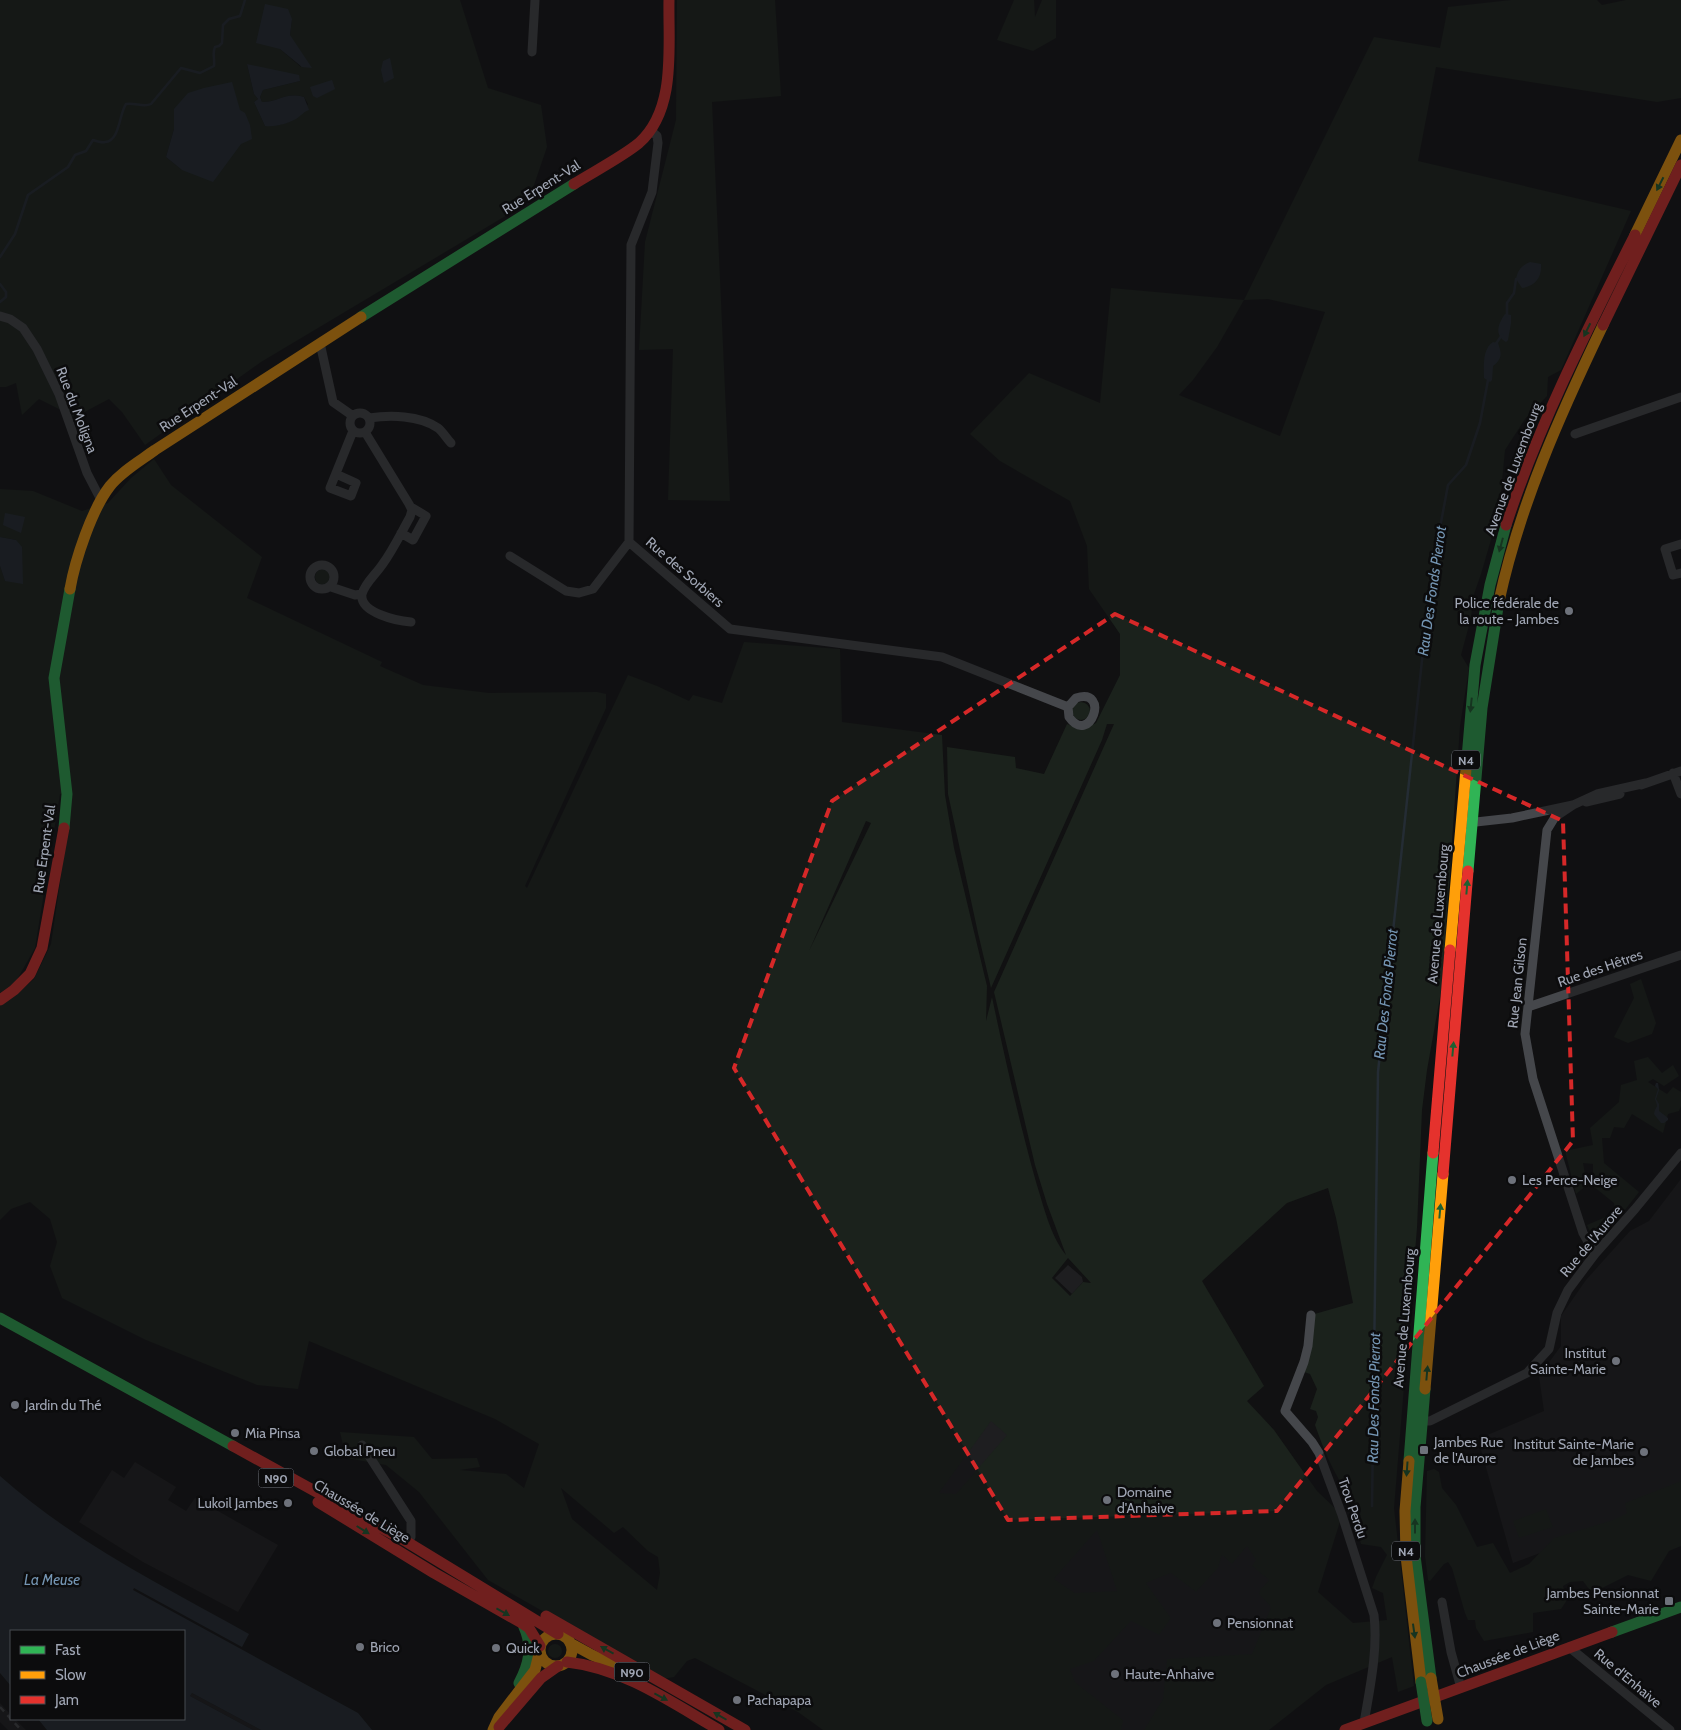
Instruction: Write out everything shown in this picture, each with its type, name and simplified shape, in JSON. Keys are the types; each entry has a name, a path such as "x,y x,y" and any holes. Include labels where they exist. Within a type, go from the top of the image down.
{"main road":[{"name":"Rue Erpent-Val","path":"0,1000 14,990 30,974 42,948 65,822 67,794 54,678 71,584 82,543 101,500 110,486 122,474 155,450 320,343 636,145 650,130 658,117 664,99 667,70 669,0"},
{"name":"Avenue de Luxembourg","path":"1426,1680 1415,1556 1415,1507 1467,823 1475,665 1490,587 1511,509 1540,434 1574,357 1681,140"},
{"name":"Avenue de Luxembourg","path":"1433,1725 1406,1556 1404,1511 1410,1420 1467,823 1487,666 1502,588 1523,512 1551,436 1681,166"},
{"name":"Chaussée de Liège","path":"0,1318 407,1542 558,1634"},
{"name":"Chaussée de Liège","path":"0,1327 314,1499 392,1548 520,1622 529,1628 540,1648"},
{"path":"392,1548 402,1546 428,1554"},
{"name":"Chaussée de Liège","path":"428,1554 477,1578 626,1660 745,1730"},
{"name":"Chaussée de Liège","path":"1345,1730 1681,1607"},
{"path":"512,1700 516,1687 527,1667 530,1651 526,1630 520,1622"},
{"path":"494,1730 499,1717 534,1670 540,1648 547,1637 558,1634"},
{"name":"N90","path":"558,1634 592,1655 695,1701"},
{"path":"494,1730 513,1712 542,1678 571,1656 570,1643"},
{"name":"N90","path":"540,1648 544,1662 550,1665 589,1665 626,1679 719,1730"}],"street":[{"path":"532,52 535,0"},
{"name":"Rue des Sorbiers","path":"650,130 657,136 658,143 652,192 631,245 629,542 730,630 942,657 1068,706"},
{"name":"Rue du Moligna","path":"0,316 10,319 23,328 37,349 59,394 87,473 101,500"},
{"path":"320,343 333,402 353,416"},
{"path":"1575,434 1681,396"},
{"path":"369,418 369,428 366,432 361,434 353,431 350,421 353,416 361,413 369,418 389,415 415,418 438,428 451,443"},
{"path":"336,474 353,431"},
{"path":"366,432 412,510 410,517 382,566 373,575 362,594 365,606 371,611 395,620 411,622"},
{"path":"401,533 413,540 426,516 410,507"},
{"path":"510,556 566,591 579,593 593,589 629,542"},
{"path":"1681,544 1665,549 1673,575 1681,573"},
{"path":"331,586 354,596 362,594"},
{"path":"1467,823 1512,818 1576,804 1597,794 1646,783 1677,772 1681,794"},
{"name":"Rue Jean Gilson","path":"1576,804 1554,817 1547,830 1525,1034 1533,1079 1583,1233 1595,1254"},
{"name":"Rue des Hêtres","path":"1528,1007 1681,955"},
{"name":"Rue de l'Aurore","path":"1410,1420 1430,1421 1526,1373 1536,1364 1549,1349 1557,1313 1568,1290 1595,1254 1623,1224 1681,1153"},
{"name":"Trou Perdu","path":"1311,1315 1308,1346 1304,1362 1285,1412 1312,1442 1319,1453 1342,1515 1374,1615 1376,1631 1373,1672 1364,1723"},
{"path":"362,1445 410,1521 411,1537 407,1542"},
{"path":"1442,1602 1451,1652 1461,1688"},
{"name":"Rue d'Enhaive","path":"1569,1647 1670,1730"}],"highlighted area":[{"path":"1115,614 1563,821 1573,1141 1277,1511 1008,1520 734,1068 832,801"}],"shaded area":[{"path":"0,0 460,0 488,88 541,105 547,147 534,185 519,208 261,362 145,445 122,412 109,399 75,417 39,399 22,415 16,383 0,387","holes":["292,19 290,35 301,67 280,49","247,64 300,81 263,90 260,97 262,102 273,101 287,96 297,96 304,97 308,104 300,114 290,121 284,124 265,126 254,102 258,99 254,94","174,129 182,170 166,157"]},
{"path":"677,0 775,0 781,96 712,102 730,501 668,500 673,349 639,350 645,242 676,120"},
{"path":"1014,0 1034,0 1035,17 1042,0 1056,0 1056,38 1033,51 997,40"},
{"path":"1511,0 1597,0 1602,5 1626,0 1681,0 1681,98 1657,102 1436,67 1418,161 1631,211 1561,370 1548,377 1547,396 1525,419 1505,450 1499,512 1473,597 1471,618 1461,655 1469,668 1460,726 1442,986 1422,1110 1417,1228 1394,1508 1414,1686 1398,1692 1392,1657 1326,1685 1269,1730 1144,1730 1163,1699 1167,1659 1252,1654 1271,1607 1259,1594 1260,1590 1269,1580 1252,1566 1256,1560 1247,1546 1232,1564 1222,1555 1218,1568 1196,1592 1171,1573 1146,1583 1171,1618 1159,1635 1131,1621 1094,1661 1070,1669 1075,1682 1123,1720 1121,1730 823,1730 798,1712 695,1658 687,1661 674,1677 662,1679 488,1580 419,1492 386,1465 346,1458 340,1432 414,1437 432,1459 477,1458 480,1467 460,1470 506,1474 524,1488 539,1444 495,1419 309,1341 298,1389 257,1385 146,1340 62,1298 50,1266 57,1242 50,1219 30,1202 11,1209 0,1220 0,1006 34,979 51,944 64,856 70,792 60,794 35,948 15,983 0,993 0,566 5,581 16,540 0,537 0,489 33,491 82,511 108,503 131,478 154,459 171,485 262,557 247,598 382,662 380,666 423,685 489,693 597,692 606,694 606,708 525,886 527,888 628,675 689,701 693,695 722,703 744,642 840,649 842,722 942,735 945,795 954,848 987,986 986,1021 992,997 1036,1182 1052,1230 1066,1255 1035,1165 994,992 1114,724 1107,724 1102,740 991,988 948,794 947,747 1015,757 1016,768 1044,774 1067,724 1084,729 1096,723 1120,675 1120,634 1089,589 1087,546 1070,501 1000,461 970,434 1029,373 1100,403 1111,288 1244,300 1374,37 1440,48 1448,7","holes":["1268,299 1325,312 1280,436 1179,395 1193,380 1217,347 1244,300","866,821 871,823 809,951","1328,1188 1353,1303 1311,1315 1301,1371 1310,1374 1317,1389 1310,1409 1316,1411 1318,1417 1315,1425 1324,1449 1334,1470 1361,1511 1356,1526 1361,1544 1381,1547 1387,1555 1372,1588 1383,1593 1387,1620 1353,1623 1318,1592 1342,1515 1317,1491 1274,1430 1247,1401 1264,1386 1202,1281 1287,1203","1068,1258 1091,1283 1083,1282 1070,1296 1052,1278","991,1421 1007,1435 956,1494 939,1493","561,1488 614,1533 623,1527 648,1551 658,1557 660,1573 657,1590 572,1519","1097,1530 1117,1591 1075,1593 1054,1579"]},
{"path":"323,569 329,571 331,577 329,583 323,585 317,583 315,577 317,571"},
{"path":"1081,702 1087,705 1090,711 1087,717 1081,720 1075,717 1072,711 1075,705"},
{"path":"1641,979 1656,1023 1652,1034 1628,1043 1614,1037 1634,998 1630,984"},
{"path":"1648,1057 1662,1073 1673,1065 1679,1076 1664,1086 1653,1079 1648,1082 1667,1094 1673,1087 1681,1092 1681,1106 1679,1111 1668,1114 1663,1133 1632,1114 1624,1128 1614,1127 1610,1138 1602,1138 1604,1163 1639,1192 1606,1234 1593,1238 1587,1225 1615,1213 1614,1203 1593,1186 1593,1164 1583,1163 1587,1185 1576,1194 1565,1151 1593,1145 1590,1128 1619,1102 1621,1085 1637,1080 1634,1061"},
{"name":"Institut Sainte-Marie","path":"1681,1179 1681,1500 1513,1563 1478,1439 1544,1411 1539,1376 1561,1346 1561,1316 1586,1280 1630,1231 1649,1221"},
{"path":"1068,1265 1082,1277 1083,1282 1072,1294 1055,1278"},
{"name":"Domaine d'Anhaive","path":"1086,1292 1318,1592 1208,1696 1163,1730 1013,1730 913,1528 967,1423"},
{"path":"135,1462 176,1487 168,1500 186,1511 195,1498 278,1545 238,1612 143,1562 79,1522 112,1470 124,1478"},
{"path":"1434,1469 1439,1472 1442,1488 1456,1505 1477,1547 1493,1543 1510,1573 1529,1564 1554,1538 1613,1520 1627,1513 1625,1503 1681,1481 1681,1546 1669,1551 1651,1581 1628,1575 1592,1593 1583,1581 1570,1582 1563,1586 1567,1600 1561,1609 1533,1613 1533,1632 1484,1641 1476,1628 1475,1620 1468,1620 1452,1568 1448,1562 1444,1564 1430,1581 1428,1580 1425,1556 1427,1471"},
{"path":"1546,1509 1553,1527 1519,1538 1513,1521"},
{"path":"552,1644 558,1644 562,1651 558,1658 552,1658 548,1654 548,1648"},
{"path":"192,1693 261,1730 253,1730 190,1696"},
{"path":"0,1703 10,1714 10,1720 16,1720 26,1730 8,1730 0,1722"}],"water":[{"path":"265,4 288,9 292,19 290,35 312,68 302,67 280,49 256,43"},
{"path":"390,58 394,78 384,83 381,70 383,61"},
{"path":"247,64 299,75 300,81 263,90 260,97 262,102 268,102 287,96 304,97 309,110 296,119 277,126 265,126 254,102 258,99 254,94"},
{"path":"332,80 335,89 317,98 313,96 310,87"},
{"path":"232,82 240,110 245,113 250,125 252,139 241,144 213,182 182,170 166,157 174,129 174,109 188,93"},
{"path":"1530,262 1541,264 1539,277 1531,285 1522,288 1516,279 1522,267"},
{"path":"1505,314 1511,315 1508,340 1506,342 1500,336 1498,329"},
{"path":"1493,342 1498,343 1500,356 1493,366 1492,380 1490,382 1484,378 1484,364 1487,349"},
{"path":"5,513 25,517 21,533 3,525"},
{"path":"0,537 16,540 22,547 23,584 5,581 0,566"},
{"path":"1658,1083 1659,1090 1656,1099 1659,1104 1659,1111 1668,1118 1664,1123 1661,1123 1654,1114 1657,1106 1655,1099 1658,1089 1655,1086"},
{"name":"La Meuse","path":"0,1476 58,1522 120,1562 249,1634 242,1647 134,1588 133,1590 358,1713 372,1730 261,1730 192,1693 190,1696 253,1730 47,1730 39,1720 185,1720 185,1630 10,1630 10,1685 0,1673"}],"waterway":[{"path":"0,257 15,234 28,195 68,167 75,155 86,151 93,140 102,142 114,137 126,104 151,104 181,68 200,73 214,66 214,49 222,43 223,25 229,19 240,16 245,0"},
{"path":"1507,316 1507,303 1514,293 1516,279"},
{"path":"0,284 6,292 6,297 0,302"},
{"path":"1495,345 1502,335"},
{"name":"Rau Des Fonds Pierrot","path":"1372,1506 1378,1072 1431,576 1448,485 1466,465 1480,423 1488,380"}],"railway":[{"path":"0,1707 10,1718"},
{"path":"12,1720 21,1730"}],"traffic: fast":[{"path":"361,317 574,184"},
{"path":"1467,758 1475,665 1490,585 1506,525"},
{"path":"64,828 67,794 54,678 70,589"},
{"path":"1468,871 1482,708 1499,601"},
{"path":"1409,1461 1433,1153"},
{"path":"0,1318 233,1446"},
{"path":"1425,1389 1415,1507 1415,1556 1431,1678"},
{"path":"1612,1632 1681,1607"},
{"path":"519,1683 529,1655 527,1634 524,1627"},
{"path":"1421,1682 1427,1721"}],"traffic: slow":[{"path":"1635,235 1681,140"},
{"path":"70,589 80,550 91,521 103,496 120,476 155,450 361,317"},
{"path":"1499,601 1518,530 1543,460 1603,325"},
{"path":"1450,950 1467,758"},
{"path":"1425,1389 1443,1174"},
{"path":"1409,1461 1405,1511 1406,1556 1421,1682"},
{"path":"556,1634 562,1635 567,1639 571,1644 572,1650 571,1656 567,1661 562,1665 556,1666 550,1665 545,1661 541,1656 540,1650 541,1644 545,1639 550,1635 556,1634"},
{"path":"570,1643 631,1672"},
{"path":"493,1730 499,1717 535,1670 540,1650"},
{"path":"1431,1678 1438,1719"}],"traffic: jam":[{"path":"574,184 639,143 651,129 660,113 668,76 669,0"},
{"path":"1603,325 1681,165"},
{"path":"1506,525 1533,450 1565,378 1635,235"},
{"path":"0,1000 14,990 30,974 42,948 64,828"},
{"path":"1443,1174 1468,871"},
{"path":"1433,1153 1450,950"},
{"path":"233,1446 407,1542 558,1634"},
{"path":"318,1502 434,1573 520,1622 529,1628 540,1646"},
{"path":"546,1616 745,1730"},
{"path":"1345,1730 1612,1632"},
{"path":"567,1662 588,1665 627,1679 665,1698 719,1730"},
{"path":"499,1727 541,1678 558,1666"}],"place":[{"name":"Police fédérale de la route - Jambes","path":"1569,611"},
{"name":"Les Perce-Neige","path":"1512,1180"},
{"name":"Institut Sainte-Marie","path":"1616,1361"},
{"name":"Jardin du Thé","path":"15,1405"},
{"name":"Mia Pinsa","path":"235,1433"},
{"name":"Jambes Rue de l'Aurore","path":"1424,1450"},
{"name":"Global Pneu","path":"314,1451"},
{"name":"Institut Sainte-Marie de Jambes","path":"1644,1452"},
{"name":"Domaine d'Anhaive","path":"1107,1500"},
{"name":"Lukoil Jambes","path":"288,1503"},
{"name":"Jambes Pensionnat Sainte-Marie","path":"1669,1601"},
{"name":"Pensionnat","path":"1217,1623"},
{"name":"Brico","path":"360,1647"},
{"name":"Quick","path":"496,1648"},
{"name":"Haute-Anhaive","path":"1115,1674"},
{"name":"Pachapapa","path":"737,1700"}]}
